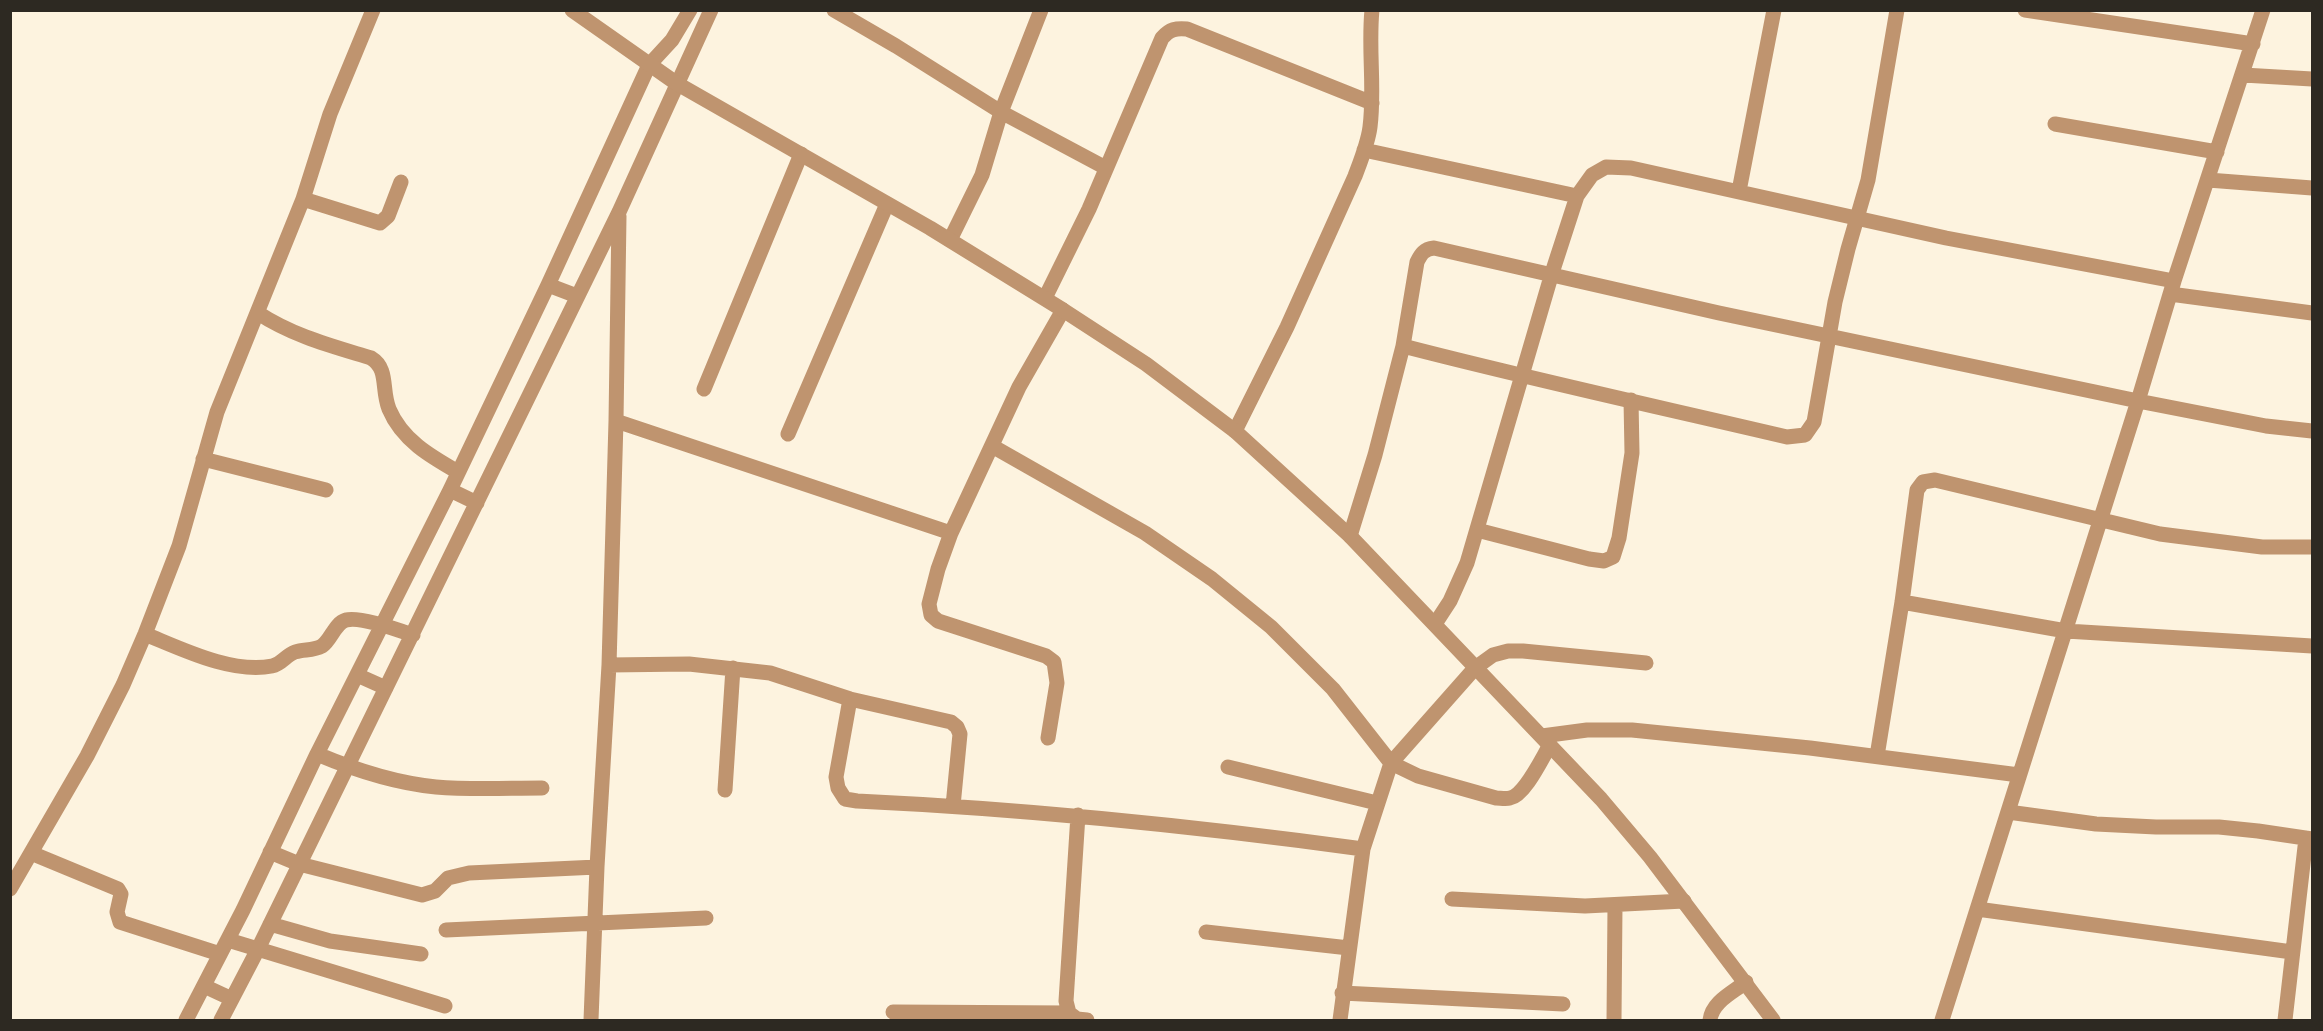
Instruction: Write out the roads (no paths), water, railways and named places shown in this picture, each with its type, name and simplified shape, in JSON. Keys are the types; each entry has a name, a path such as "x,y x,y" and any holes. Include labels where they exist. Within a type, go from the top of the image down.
{"street":[{"path":"10,889 87,756 123,685 145,634 179,546 217,412 303,199 330,114 373,10"},
{"path":"572,10 676,83 950,240 1045,298 1146,364 1235,431 1350,536 1546,741 1650,856 1773,1020"},
{"path":"186,1020 450,490 548,285 649,65 672,40 690,10"},
{"path":"221,1020 257,951 619,212 711,10"},
{"path":"834,10 1001,112 1106,168"},
{"path":"950,240 982,175 1001,112 1041,10"},
{"path":"1235,431 1287,327 1355,176 1364,150 1370,128 1372,104 1372,10"},
{"path":"1739,191 1774,10"},
{"path":"1403,346 1522,377 1787,437 1805,435 1814,422 1828,335 1845,259 1870,170 1897,10"},
{"path":"2025,10 2253,44"},
{"path":"1942,1020 2172,288 2263,10"},
{"path":"1045,298 1106,168 1162,38 1168,31 1177,28 1199,33 1372,104"},
{"path":"2243,75 2313,79"},
{"path":"2055,124 2217,152"},
{"path":"1364,150 1577,196"},
{"path":"704,389 801,154"},
{"path":"1435,624 1450,601 1467,563 1552,273 1577,196 1592,175 1606,167 1631,168 2172,288 2313,313"},
{"path":"2208,180 2313,188"},
{"path":"303,199 373,222 380,222 385,221 388,216 401,182"},
{"path":"788,434 887,204"},
{"path":"591,1020 609,665 619,212"},
{"path":"1350,536 1375,455 1403,346 1417,262 1427,249 1446,249 1616,290 2138,401 2266,426 2313,431"},
{"path":"548,285 577,296"},
{"path":"1048,738 1057,683 1054,662 1046,656 938,621 931,615 929,604 951,533 1019,387 1063,310"},
{"path":"258,313 278,326 306,338 371,358 379,363 382,368 384,392 389,409 402,430 419,448 458,472"},
{"path":"1477,530 1589,559 1604,561 1612,557 1619,538 1632,453 1631,400"},
{"path":"616,422 951,533"},
{"path":"992,446 1144,533 1212,579 1271,627 1333,689 1391,763 1418,776 1496,798 1509,799 1517,795 1526,785 1546,741"},
{"path":"203,459 326,490"},
{"path":"1877,756 1902,602 1917,490 1923,482 1935,480 2160,534 2262,547 2313,547"},
{"path":"450,490 477,503"},
{"path":"1902,602 2066,631 2313,646"},
{"path":"145,634 222,663 269,667 278,665 296,651 319,648 327,642 342,622 348,619 383,625 412,635"},
{"path":"1340,1020 1363,849 1391,763 1475,668 1493,656 1508,651 1646,663"},
{"path":"609,665 689,664 770,673 850,699 951,722 957,727 960,742 953,806"},
{"path":"725,790 733,668"},
{"path":"357,675 386,688"},
{"path":"850,699 837,777 838,788 845,799 1078,815 1220,830 1363,849"},
{"path":"1546,741 1587,730 1632,730 1877,756 2019,775"},
{"path":"317,754 346,766 388,778 435,787 542,788"},
{"path":"1228,767 1377,803"},
{"path":"2007,812 2096,824 2219,827 2309,839 2292,952 2285,1020"},
{"path":"1068,1013 1066,1000 1078,815"},
{"path":"270,852 299,864 422,895 435,891 448,878 469,873 597,867"},
{"path":"31,853 118,889 121,894 117,912 120,922 224,947 257,951 445,1006"},
{"path":"1452,899 1615,906 1684,901"},
{"path":"1614,1020 1615,906"},
{"path":"1977,909 2292,952"},
{"path":"446,930 706,918"},
{"path":"270,924 330,941 421,954"},
{"path":"1206,932 1349,948"},
{"path":"1710,1020 1716,1004 1746,982"},
{"path":"204,986 232,999"},
{"path":"1342,993 1563,1004"},
{"path":"893,1012 1068,1013 1077,1019 1087,1020"}]}
